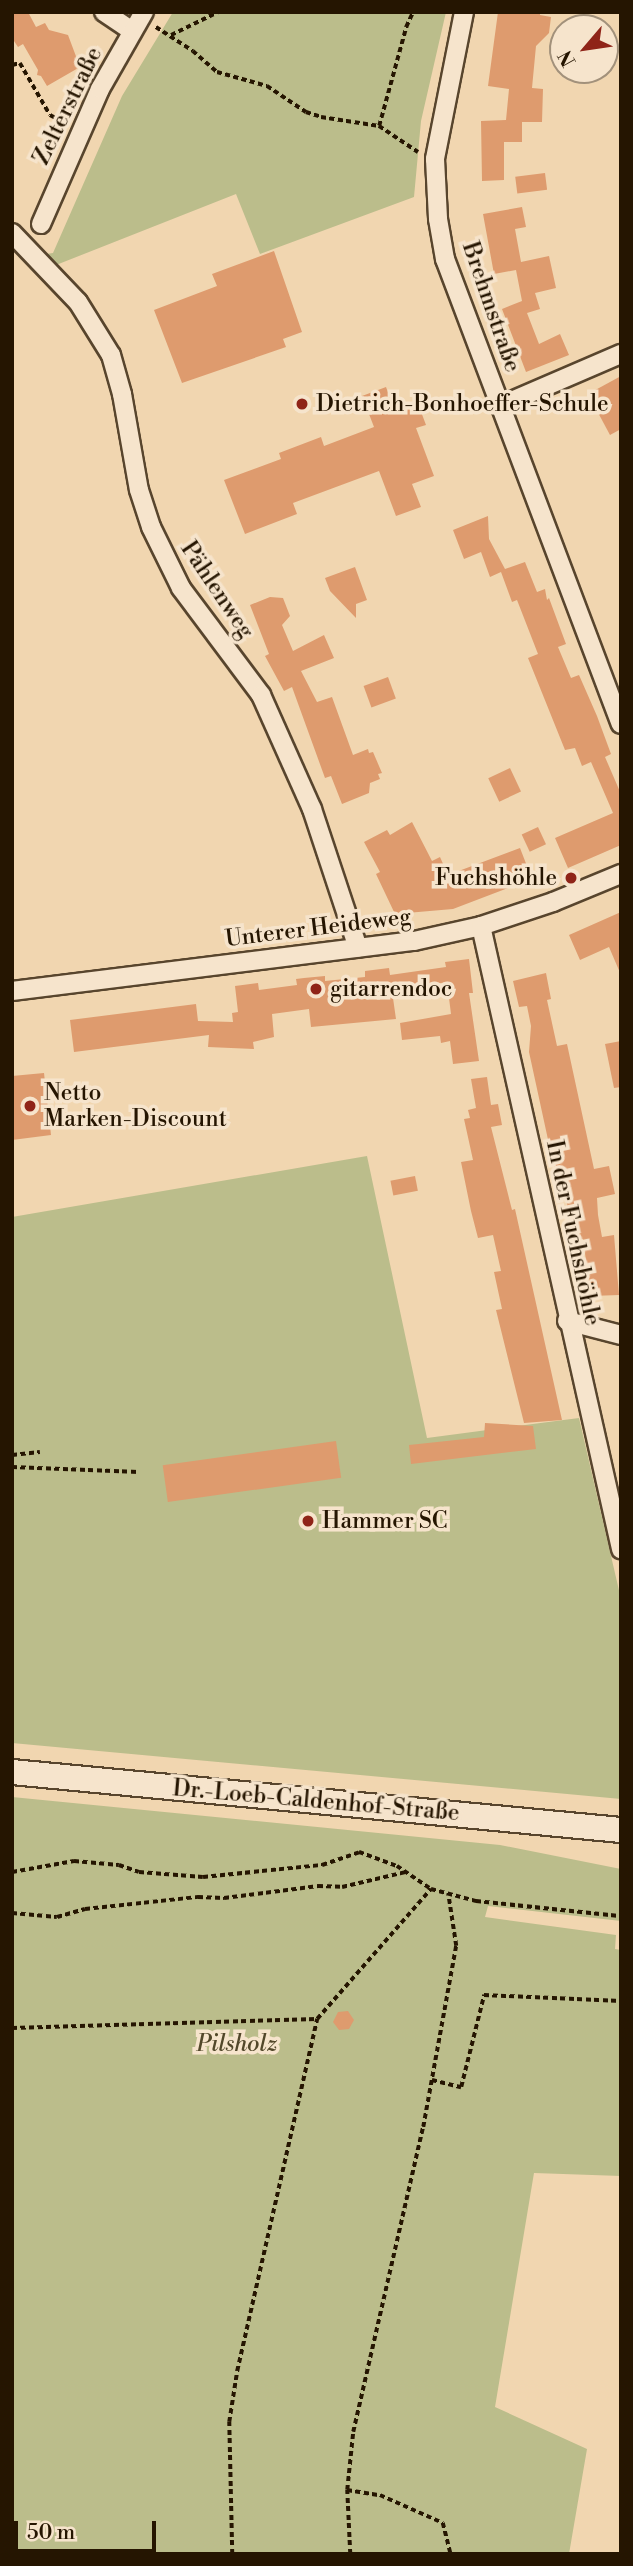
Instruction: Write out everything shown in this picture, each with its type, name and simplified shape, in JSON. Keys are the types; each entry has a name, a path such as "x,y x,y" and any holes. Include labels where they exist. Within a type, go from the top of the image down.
{"main road":[{"name":"Dr.-Loeb-Caldenhof-Straße","path":"12,1772 621,1830"}],"street":[{"path":"104,12 132,31"},
{"name":"Brehmstraße","path":"464,12 435,159 438,219 445,259 621,723"},
{"name":"Zelterstraße","path":"41,223 80,130 132,31 150,20"},
{"name":"Pählenweg","path":"12,233 78,302 111,355 122,394 139,490 150,527 181,588 261,695 312,809 352,923 358,948"},
{"path":"500,406 621,354"},
{"name":"Unterer Heideweg","path":"12,991 414,941 481,926 553,902 621,874"},
{"name":"In der Fuchshöhle","path":"481,926 567,1321 621,1549"},
{"path":"567,1321 621,1335"}],"path":[{"path":"171,35 218,12"},
{"path":"379,126 406,27 413,12"},
{"path":"150,20 217,72 267,86 306,112 379,126 405,145 435,159"},
{"path":"12,65 20,63 50,115 80,130"},
{"path":"12,1455 40,1452"},
{"path":"12,1467 139,1472"},
{"path":"12,1872 26,1872 74,1861 119,1866 139,1872 204,1877 264,1869 309,1867 359,1852 406,1872 431,1889 476,1901 619,1916"},
{"path":"12,1913 57,1917 85,1909 198,1897 224,1898 318,1886 342,1886 406,1872"},
{"path":"232,2554 229,2422 235,2384 317,2019 431,1889"},
{"path":"350,2554 347,2490 353,2432 432,2080 456,1946 448,1894"},
{"path":"432,2080 461,2087 484,1996 621,2001"},
{"path":"12,2028 317,2019"},
{"path":"347,2490 380,2495 443,2523 451,2554"}],"green space":[{"path":"173,12 446,12 421,121 414,197 260,254 236,194 51,267 46,254 53,253 122,96"},
{"name":"Hammer SC","path":"367,1156 427,1438 579,1418 621,1599 621,1799 12,1743 12,1217"},
{"name":"Pilsholz","path":"12,1797 500,1845 621,1869 621,1921 488,1906 485,1917 616,1935 615,1949 621,1950 621,2176 534,2173 495,2407 587,2449 569,2554 12,2554"}],"building":[{"path":"12,12 28,12 36,27 45,23 49,30 68,35 80,67 47,86 41,76 37,75 38,70 23,44 18,47 12,38"},
{"path":"498,12 540,12 540,15 549,17 549,33 536,46 532,88 543,89 542,122 522,122 522,142 504,142 504,180 482,181 481,121 506,120 509,89 488,86"},
{"path":"545,173 547,190 517,194 515,177"},
{"path":"522,207 526,227 515,229 521,262 549,256 556,288 535,293 540,309 527,313 539,344 560,334 569,355 526,372 502,309 522,301 516,270 494,274 483,214"},
{"path":"274,251 302,332 283,339 286,347 182,383 154,310 217,286 212,274"},
{"path":"621,376 621,429 610,435 588,394"},
{"path":"386,387 394,409 417,401 426,425 416,428 434,476 412,484 421,507 396,516 379,471 293,503 297,514 245,534 224,480 281,459 279,453 321,437 324,446 374,427 362,396"},
{"path":"488,516 489,539 505,569 525,562 537,592 545,589 566,644 558,647 571,678 579,675 597,716 611,754 605,757 621,794 621,845 568,868 555,838 613,813 591,762 582,766 575,748 565,750 528,658 538,654 517,600 512,602 501,572 490,577 481,552 464,559 453,530"},
{"path":"355,567 367,600 356,604 356,618 330,591 325,578"},
{"path":"270,597 283,598 290,616 282,625 293,651 324,635 334,658 301,671 317,702 332,697 353,755 368,749 369,753 373,752 382,773 378,774 380,779 370,783 369,793 342,804 331,776 325,778 292,687 284,691 265,656 269,654 250,605"},
{"path":"388,677 396,699 371,708 364,686"},
{"path":"510,768 521,792 499,802 488,778"},
{"path":"412,822 432,861 440,857 448,875 520,848 532,879 453,909 395,914 376,874 380,872 364,842 387,830 390,835"},
{"path":"538,827 546,844 530,852 522,835"},
{"path":"621,912 621,975 609,947 580,960 569,935"},
{"path":"469,959 473,993 469,993 479,1061 453,1064 450,1041 441,1043 440,1036 402,1040 400,1023 451,1014 447,982 392,991 396,1019 311,1027 309,1009 272,1014 274,1037 253,1042 254,1049 208,1047 209,1035 74,1052 70,1020 196,1004 198,1021 233,1022 232,1013 238,1012 235,986 258,983 259,990 297,985 296,979 304,978 325,976 325,981 365,977 365,971 389,968 390,975 446,967 445,962"},
{"path":"546,973 551,999 547,1000 557,1046 567,1044 594,1169 609,1166 615,1194 597,1198 598,1215 602,1237 614,1235 619,1295 591,1296 583,1239 575,1240 563,1186 559,1187 552,1158 529,1052 531,1026 527,1006 519,1007 513,981"},
{"path":"621,1041 621,1087 614,1088 605,1044"},
{"name":"Netto Marken-Discount","path":"44,1073 51,1135 12,1140 12,1076"},
{"path":"487,1077 491,1105 498,1104 502,1125 491,1127 512,1210 515,1209 562,1420 524,1423 496,1310 502,1309 494,1272 501,1271 493,1235 478,1238 471,1211 461,1162 473,1160 464,1119 470,1118 468,1110 476,1108 471,1079"},
{"path":"415,1176 418,1191 393,1195 390,1181"},
{"path":"485,1423 533,1426 536,1449 411,1464 409,1445 484,1437"},
{"path":"336,1441 341,1478 168,1502 163,1465"},
{"path":"348,2011 354,2020 349,2029 339,2030 333,2022 338,2012"}],"place":[{"name":"Dietrich-Bonhoeffer-Schule","path":"302,404"},
{"name":"Fuchshöhle","path":"571,878"},
{"name":"gitarrendoc","path":"316,989"},
{"name":"Netto Marken-Discount","path":"30,1106"},
{"name":"Hammer SC","path":"308,1521"}]}
